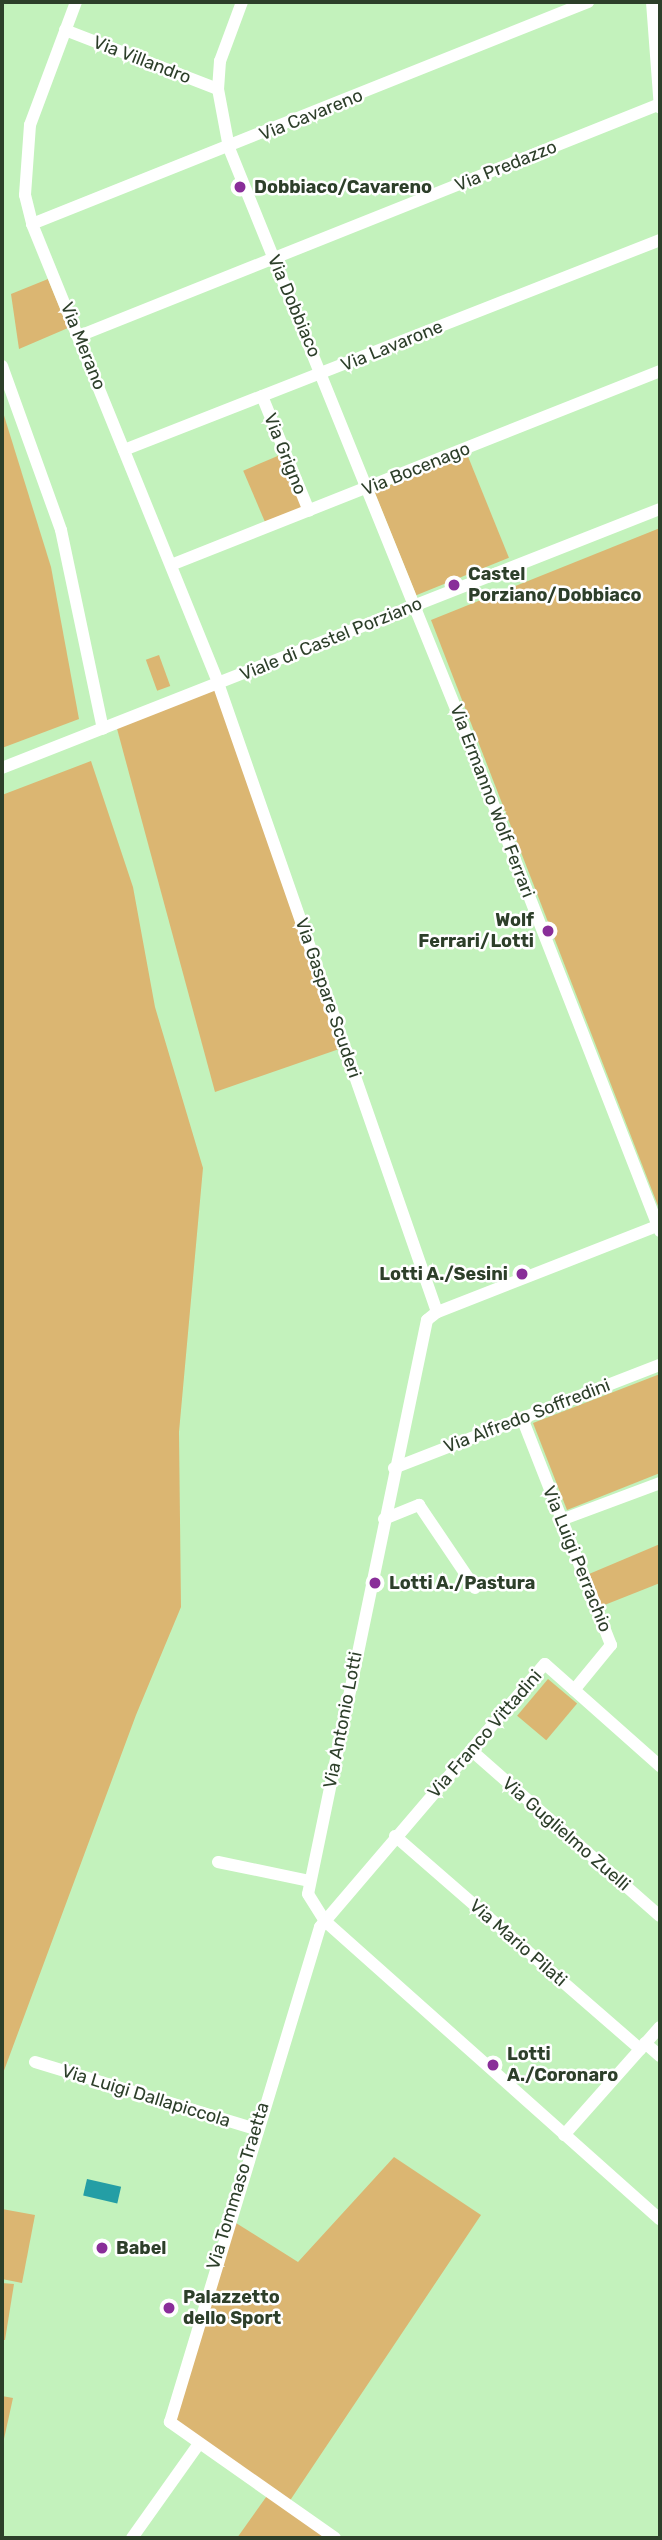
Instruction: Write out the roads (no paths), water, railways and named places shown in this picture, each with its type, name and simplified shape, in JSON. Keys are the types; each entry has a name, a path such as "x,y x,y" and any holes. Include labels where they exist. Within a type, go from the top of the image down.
{"street":[{"name":"Via Merano","path":"76,2 30,125 25,195 32,223 218,683"},
{"name":"Via Dobbiaco","path":"242,2 225,41 218,89 229,148 414,606"},
{"name":"Via Cavareno","path":"32,223 229,148 588,2"},
{"path":"652,2 660,106"},
{"name":"Via Villandro","path":"65,30 218,89"},
{"name":"Via Predazzo","path":"79,336 660,106"},
{"name":"Via Lavarone","path":"124,450 660,240"},
{"path":"2,366 61,530 103,729"},
{"name":"Via Bocenago","path":"171,565 660,371"},
{"name":"Via Grigno","path":"262,396 309,511"},
{"name":"Viale di Castel Porziano","path":"2,768 660,509"},
{"name":"Via Ermanno Wolf Ferrari","path":"414,606 659,1228"},
{"name":"Via Gaspare Scuderi","path":"218,683 437,1312"},
{"path":"437,1312 659,1228"},
{"name":"Via Antonio Lotti","path":"437,1312 427,1320 418,1349 310,1881 310,1902 325,1921 660,2218"},
{"name":"Via Alfredo Soffredini","path":"394,1468 660,1365"},
{"name":"Via Luigi Perrachio","path":"522,1418 611,1645 574,1690"},
{"path":"561,1520 660,1483"},
{"path":"384,1519 419,1505 475,1588"},
{"name":"Via Franco Vittadini","path":"325,1921 545,1664 660,1766"},
{"name":"Via Guglielmo Zuelli","path":"472,1751 660,1916"},
{"name":"Via Mario Pilati","path":"396,1836 642,2046 660,2056"},
{"path":"218,1862 310,1881"},
{"name":"Via Tommaso Traetta","path":"325,1921 256,2129 171,2409 170,2422 177,2431 335,2538"},
{"path":"564,2134 660,2026"},
{"name":"Via Luigi Dallapiccola","path":"35,2062 256,2129"},
{"path":"132,2538 198,2445"}],"water":[{"path":"87,2179 121,2187 117,2203 83,2196"}],"place":[{"name":"Dobbiaco/Cavareno","path":"240,187"},
{"name":"Castel Porziano/Dobbiaco","path":"454,585"},
{"name":"Wolf Ferrari/Lotti","path":"548,931"},
{"name":"Lotti A./Sesini","path":"522,1274"},
{"name":"Lotti A./Pastura","path":"375,1583"},
{"name":"Lotti A./Coronaro","path":"493,2065"},
{"name":"Babel","path":"102,2248"},
{"name":"Palazzetto dello Sport","path":"169,2308"}]}
